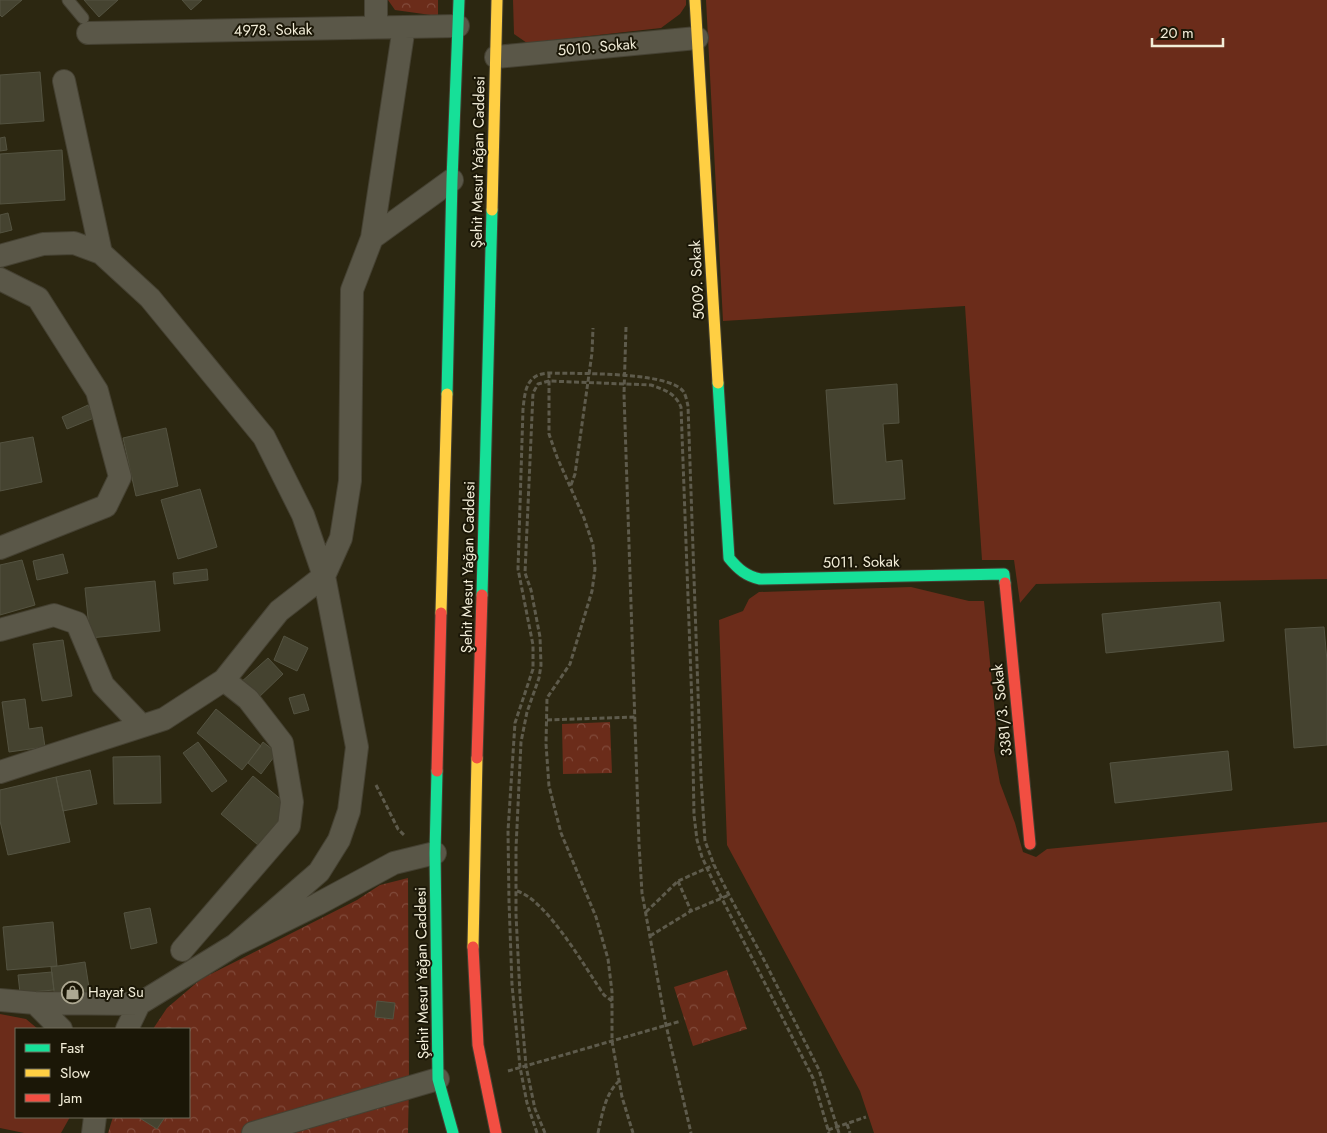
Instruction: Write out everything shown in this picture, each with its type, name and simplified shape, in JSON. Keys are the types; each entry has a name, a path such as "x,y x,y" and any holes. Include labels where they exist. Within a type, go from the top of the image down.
{"main road":[{"name":"Şehit Mesut Yağan Caddesi","path":"453,1133 438,1079 428,854 452,180 462,56 458,26 459,0"},
{"name":"Şehit Mesut Yağan Caddesi","path":"496,1133 483,1078 478,1045 474,989 474,929 491,57 497,0"},
{"name":"5009. Sokak","path":"695,0 729,558"},
{"name":"5011. Sokak","path":"729,558 741,573 749,578 760,579 1004,574"},
{"name":"3381/3. Sokak","path":"1004,574 1030,844"},
{"path":"438,1079 439,1124"}],"street":[{"path":"376,0 376,27"},
{"name":"4978. Sokak","path":"86,26 458,26"},
{"path":"0,772 164,719 224,680 279,611 324,576 341,538 350,481 352,290 372,238 404,27"},
{"name":"5010. Sokak","path":"491,57 697,38"},
{"path":"64,81 100,253"},
{"path":"372,238 452,180"},
{"path":"0,256 43,244 74,243 100,253 150,298 264,437 303,516 324,576 357,747 348,811 339,840 319,872 235,945"},
{"path":"0,279 38,298 97,391 120,477 106,506 0,548"},
{"path":"0,630 54,615 76,623 103,685 142,726"},
{"path":"182,950 289,826 292,802 282,743 248,699 224,680"},
{"path":"0,1000 35,1003 139,1004 235,945 318,904 394,863 428,854"},
{"path":"35,1003 60,1028"},
{"path":"127,1028 139,1004"},
{"path":"253,1133 438,1079"},
{"path":"85,1118 87,1133"},
{"path":"93,1133 95,1118"}],"lane":[{"path":"68,0 86,26"}],"path":[{"path":"626,327 625,384 638,844 642,893 666,1025 690,1133"},
{"path":"570,486 575,474 588,383 593,328"},
{"path":"548,373 549,434 584,518 593,546 595,569 592,591 570,664 547,698 546,744 549,786 561,833 596,917 608,959 612,1001 612,1041 622,1097 633,1133"},
{"path":"537,1133 526,1103 520,1067 512,985 508,832 514,723 533,669 533,645 518,569 523,409 525,390 528,384 540,374 548,373 625,376 658,380 683,392 688,406 705,841 728,895 763,958 816,1062 839,1133"},
{"path":"545,1133 535,1109 526,1066 520,995 516,848 521,742 527,712 539,678 541,665 540,637 531,590 525,573 533,393 538,384 548,381 651,386 666,390 677,398 681,407 692,705 694,815 697,840 707,868 813,1078 828,1132 866,1117"},
{"path":"547,720 635,717"},
{"path":"373,780 398,829 428,854"},
{"path":"646,912 678,881 714,865"},
{"path":"678,881 691,911"},
{"path":"517,891 524,893 543,910 558,928 604,995 612,1001"},
{"path":"650,936 691,911 728,895"},
{"path":"483,1078 681,1021"},
{"path":"598,1133 603,1110 611,1088 619,1080"},
{"path":"847,1124 850,1133"}],"green space":[{"path":"388,0 438,0 438,16 395,10"},
{"path":"513,0 686,0 686,5 680,14 661,28 527,43 514,34"},
{"path":"706,0 1327,0 1327,579 1036,584 1020,603 1014,560 982,560 965,306 723,321"},
{"path":"911,587 969,601 984,601 996,724 994,750 1000,783 1015,823 1023,852 1036,857 1047,849 1327,822 1327,1133 874,1133 860,1091 727,845 719,620 743,611 749,599 759,592"},
{"path":"610,722 612,773 563,774 562,724"},
{"path":"408,878 408,1133 108,1133 113,1118 190,1118 190,1028 154,1028 167,1008 201,979 357,900 380,885"},
{"path":"727,970 747,1029 693,1046 674,987"},
{"path":"0,1014 26,1019 37,1028 15,1028 15,1118 69,1118 61,1133 24,1133 0,1128"}],"building":[{"path":"0,0 22,0 2,17 0,15"},
{"path":"84,0 118,0 99,17"},
{"path":"182,0 202,0 191,10"},
{"path":"40,72 44,121 0,124 0,75"},
{"path":"5,137 7,150 0,151 0,138"},
{"path":"62,150 65,200 0,204 0,154"},
{"path":"8,213 12,230 0,233 0,215"},
{"path":"897,384 899,423 883,424 886,462 902,460 905,499 834,504 826,390"},
{"path":"88,405 94,418 67,429 62,417"},
{"path":"166,428 178,486 136,496 123,438"},
{"path":"33,437 42,482 0,491 0,443"},
{"path":"200,489 217,547 178,559 161,500"},
{"path":"63,554 68,573 37,580 33,561"},
{"path":"22,560 35,605 0,615 0,565"},
{"path":"207,569 208,580 174,584 173,573"},
{"path":"155,581 160,631 90,638 85,588"},
{"path":"1220,602 1224,641 1106,653 1102,614"},
{"path":"1324,627 1327,661 1327,745 1294,748 1285,629"},
{"path":"284,636 308,648 297,671 274,660"},
{"path":"63,640 72,696 42,701 33,644"},
{"path":"268,658 283,674 256,700 240,683"},
{"path":"304,694 309,710 294,714 289,698"},
{"path":"25,699 29,729 42,727 45,747 9,752 2,702"},
{"path":"216,709 261,746 242,770 197,733"},
{"path":"198,742 227,781 212,792 183,753"},
{"path":"263,742 277,753 261,774 248,763"},
{"path":"1228,751 1232,790 1115,803 1110,763"},
{"path":"160,756 161,803 114,804 113,757"},
{"path":"90,770 97,804 63,811 56,777"},
{"path":"253,776 290,807 258,845 221,814"},
{"path":"56,777 70,842 8,855 0,821 0,790"},
{"path":"150,908 157,943 131,949 124,913"},
{"path":"53,922 57,966 7,970 3,927"},
{"path":"85,962 90,994 55,999 51,967"},
{"path":"52,972 54,990 20,993 18,975"},
{"path":"377,1001 395,1003 393,1019 375,1017"},
{"path":"140,1118 164,1118 157,1129"}],"traffic: fast":[{"path":"447,394 452,180 459,0"},
{"path":"482,595 492,210"},
{"path":"718,383 729,558 743,572 760,579 1004,574 1005,583"},
{"path":"437,771 435,853 438,1079 453,1133"}],"traffic: slow":[{"path":"492,210 497,0"},
{"path":"695,0 718,383"},
{"path":"441,613 447,394"},
{"path":"473,947 477,758"}],"traffic: jam":[{"path":"1005,583 1030,844"},
{"path":"477,758 482,595"},
{"path":"437,771 441,613"},
{"path":"473,947 478,1045 496,1133"}],"place":[{"name":"Hayat Su","path":"72,992"}]}
